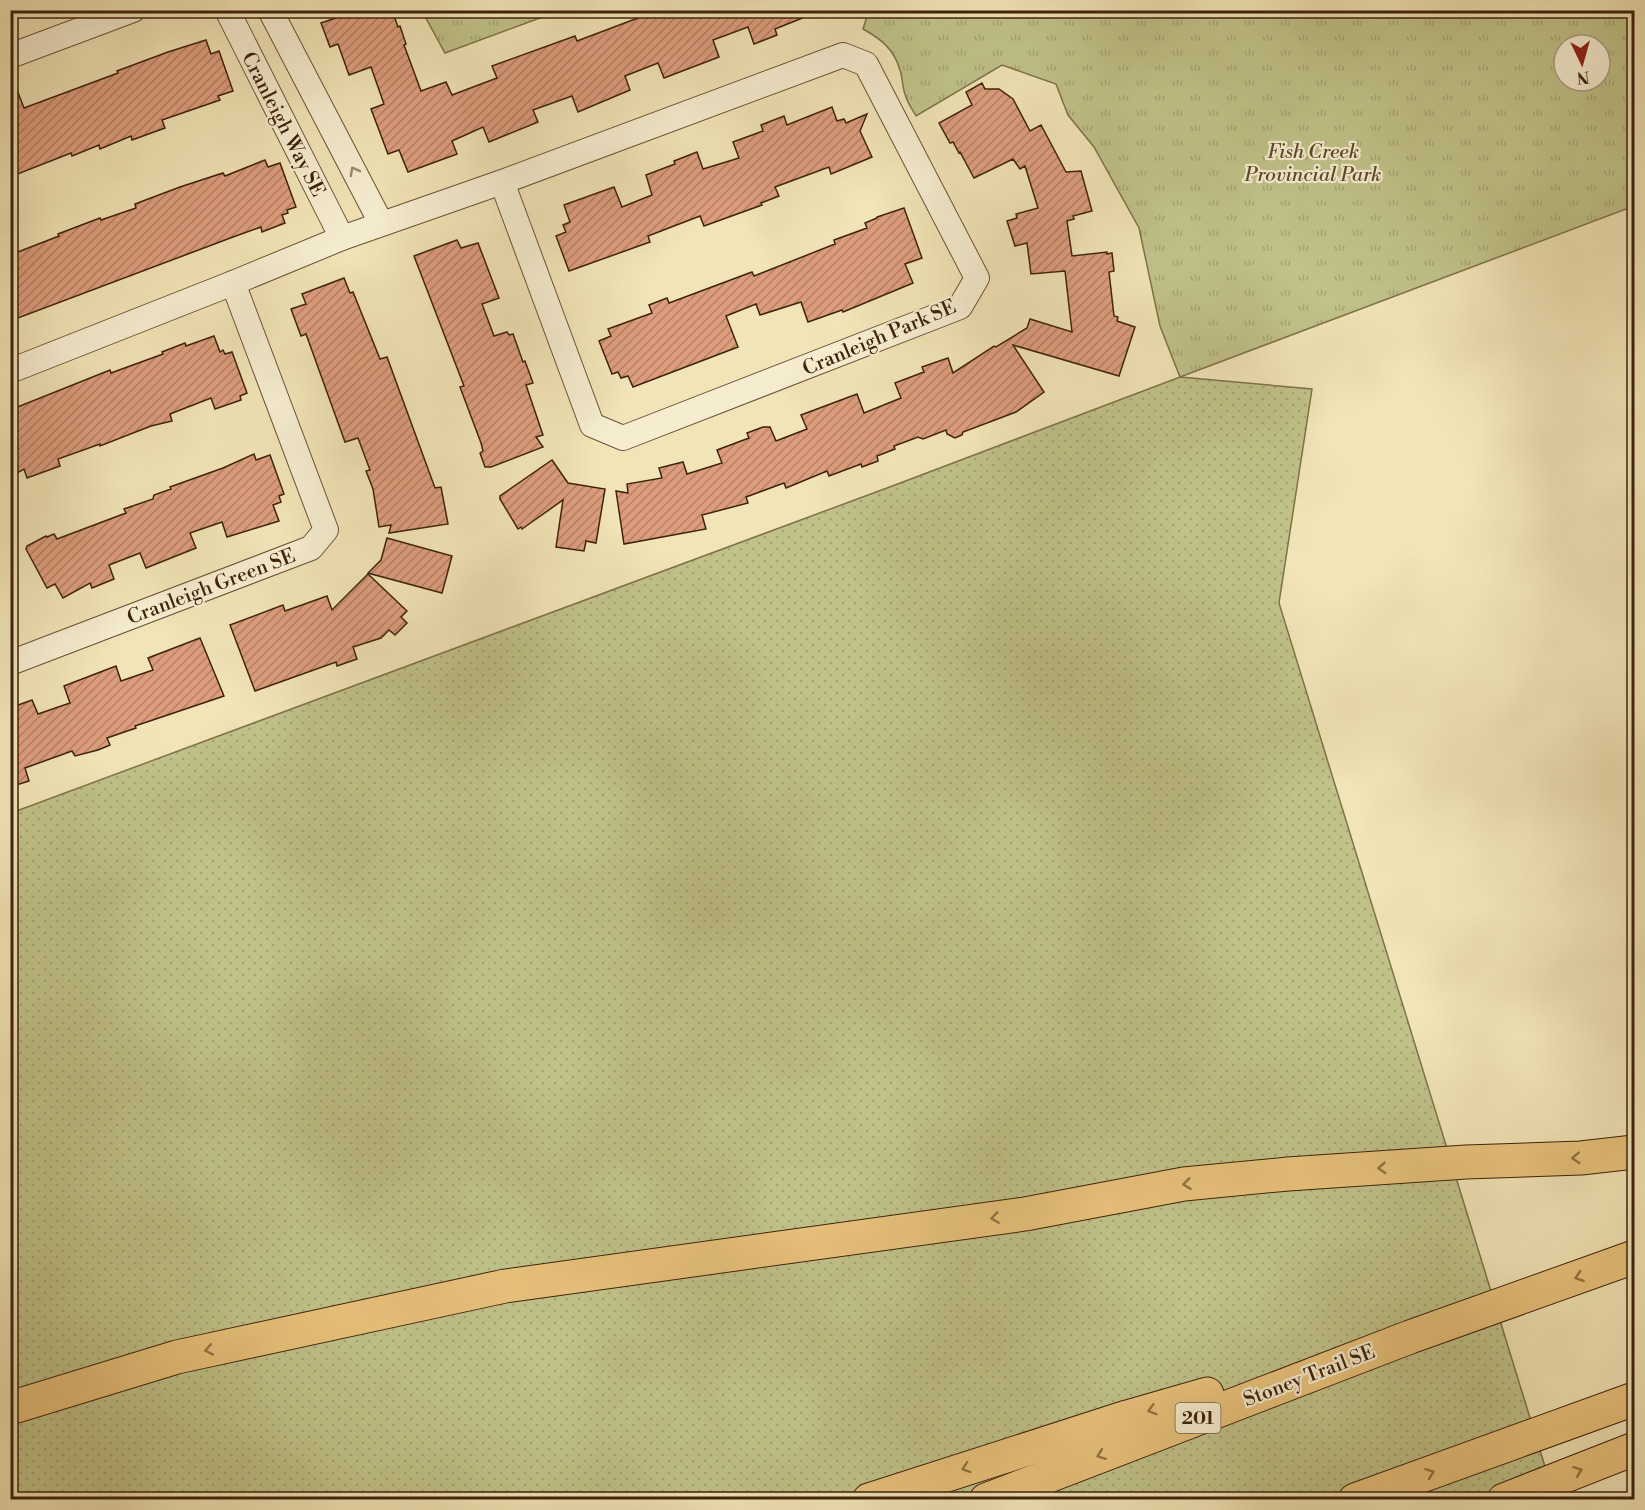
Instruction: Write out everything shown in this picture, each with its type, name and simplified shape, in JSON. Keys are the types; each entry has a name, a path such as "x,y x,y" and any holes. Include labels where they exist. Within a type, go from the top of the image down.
{"highway":[{"path":"10,1407 177,1357 505,1286 1025,1214 1184,1184 1288,1174 1466,1162 1581,1158 1635,1152"},
{"name":"Stoney Trail SE","path":"986,1500 1410,1337 1635,1257"},
{"path":"869,1500 1127,1417 1410,1337"},
{"path":"1355,1500 1635,1399"},
{"path":"1504,1500 1635,1449"}],"street":[{"path":"10,56 133,10"},
{"name":"Cranleigh Way SE","path":"227,10 342,238"},
{"name":"Cranleigh Way SE","path":"270,10 381,223"},
{"name":"Cranleigh Park SE","path":"342,238 502,182 843,55 866,64 977,278 960,307 623,438 592,425 502,182"},
{"path":"10,371 342,238"},
{"name":"Cranleigh Green SE","path":"10,663 311,548 326,530 233,283"}],"green space":[{"name":"Fish Creek Provincial Park","path":"869,10 1634,11 1634,206 1180,377 1160,326 1139,228 1094,147 1068,115 1056,84 1002,65 916,116 906,97 901,73 894,56 876,37 863,29"},
{"path":"422,11 559,11 445,53"},
{"path":"1180,377 1312,389 1279,603 1555,1499 11,1500 11,813"}],"building":[{"path":"334,10 392,10 398,27 400,26 406,44 404,45 421,91 446,82 452,95 497,78 492,66 575,36 577,41 659,10 820,11 775,29 777,35 754,44 748,27 713,40 719,57 664,78 658,63 625,76 630,90 578,112 572,96 533,110 538,122 489,142 483,127 452,141 457,154 408,172 399,150 388,154 371,109 384,104 371,67 349,75 338,44 330,47 321,23 336,18"},
{"path":"206,40 211,54 219,51 233,91 218,96 220,100 162,120 165,128 132,140 131,136 100,149 99,145 72,156 71,153 10,177 10,77 12,77 24,108 118,73 117,71"},
{"path":"982,83 985,89 999,89 1013,99 1030,131 1041,125 1066,172 1081,171 1092,211 1073,216 1074,219 1067,221 1072,256 1112,253 1114,271 1109,272 1114,316 1118,317 1117,321 1135,327 1119,376 1013,345 1044,392 1016,412 963,432 955,438 947,434 946,430 923,439 918,437 894,446 895,449 877,456 878,461 862,467 861,464 829,476 827,471 786,488 784,483 746,497 748,503 702,515 706,529 624,544 616,491 628,493 627,484 662,478 659,468 683,462 687,474 722,463 717,450 749,438 747,433 770,427 776,441 807,429 801,415 857,394 864,413 901,398 895,383 924,372 922,367 948,358 953,373 1027,328 1030,319 1072,332 1065,271 1031,274 1027,243 1015,246 1007,221 1017,218 1016,214 1038,208 1025,166 1020,169 1013,159 974,178 960,152 953,142 950,143 939,123 972,105 966,92"},
{"path":"832,107 837,121 844,119 846,123 867,114 860,131 872,157 831,174 829,167 775,187 779,196 761,203 762,205 704,226 700,216 648,236 650,242 569,271 556,236 566,232 563,225 570,222 564,205 614,187 622,207 652,195 646,175 675,164 674,161 697,152 703,169 739,158 733,142 763,131 761,125 784,116 787,125"},
{"path":"265,160 268,167 280,163 296,207 287,210 288,213 282,215 285,223 262,232 261,227 10,321 10,255 100,218 101,220 136,208 135,204 180,187 223,173 225,176"},
{"path":"904,208 922,258 905,264 913,283 843,312 842,310 808,322 801,302 760,315 756,304 726,316 738,347 633,387 628,376 621,378 618,372 612,374 599,341 611,336 608,329 652,313 649,305 667,298 669,303 752,272 754,276 835,244 834,240 867,228 865,223"},
{"path":"457,240 461,248 478,243 499,298 482,304 494,336 507,332 509,335 513,334 533,383 526,385 543,435 536,437 543,447 491,467 485,467 480,453 483,451 481,443 460,387 464,386 414,256"},
{"path":"344,278 350,293 353,292 380,359 387,357 435,488 441,487 448,524 389,533 391,525 379,527 373,489 366,471 370,470 358,438 345,442 306,334 301,336 291,309 306,304 302,294"},
{"path":"214,336 220,352 223,350 225,354 232,352 247,393 240,396 241,400 215,409 211,398 170,414 172,421 151,426 58,459 60,466 27,478 24,469 10,477 10,410 110,370 111,373 163,354 162,352 185,343 186,346"},
{"path":"254,454 256,460 270,455 284,494 279,496 281,502 273,505 279,521 227,537 222,522 190,533 196,548 146,568 140,553 109,565 114,579 92,588 90,583 63,598 55,584 47,588 26,549 27,546 46,536 54,534 57,539 126,513 124,509 153,499 154,495 171,489 170,487"},
{"path":"552,460 568,483 605,489 596,543 586,541 584,551 556,547 563,500 522,529 521,527 518,529 500,499 500,496"},
{"path":"387,538 452,556 442,593 368,573 381,560"},
{"path":"368,574 407,611 401,617 407,623 395,635 389,630 381,638 353,647 357,659 337,666 336,662 255,691 230,625 283,605 285,611 327,596 332,610"},
{"path":"200,638 224,696 135,726 136,728 107,738 110,745 98,750 75,756 72,751 25,768 29,781 10,787 10,708 32,700 38,714 70,703 64,686 116,666 121,681 153,670 148,658"}]}
